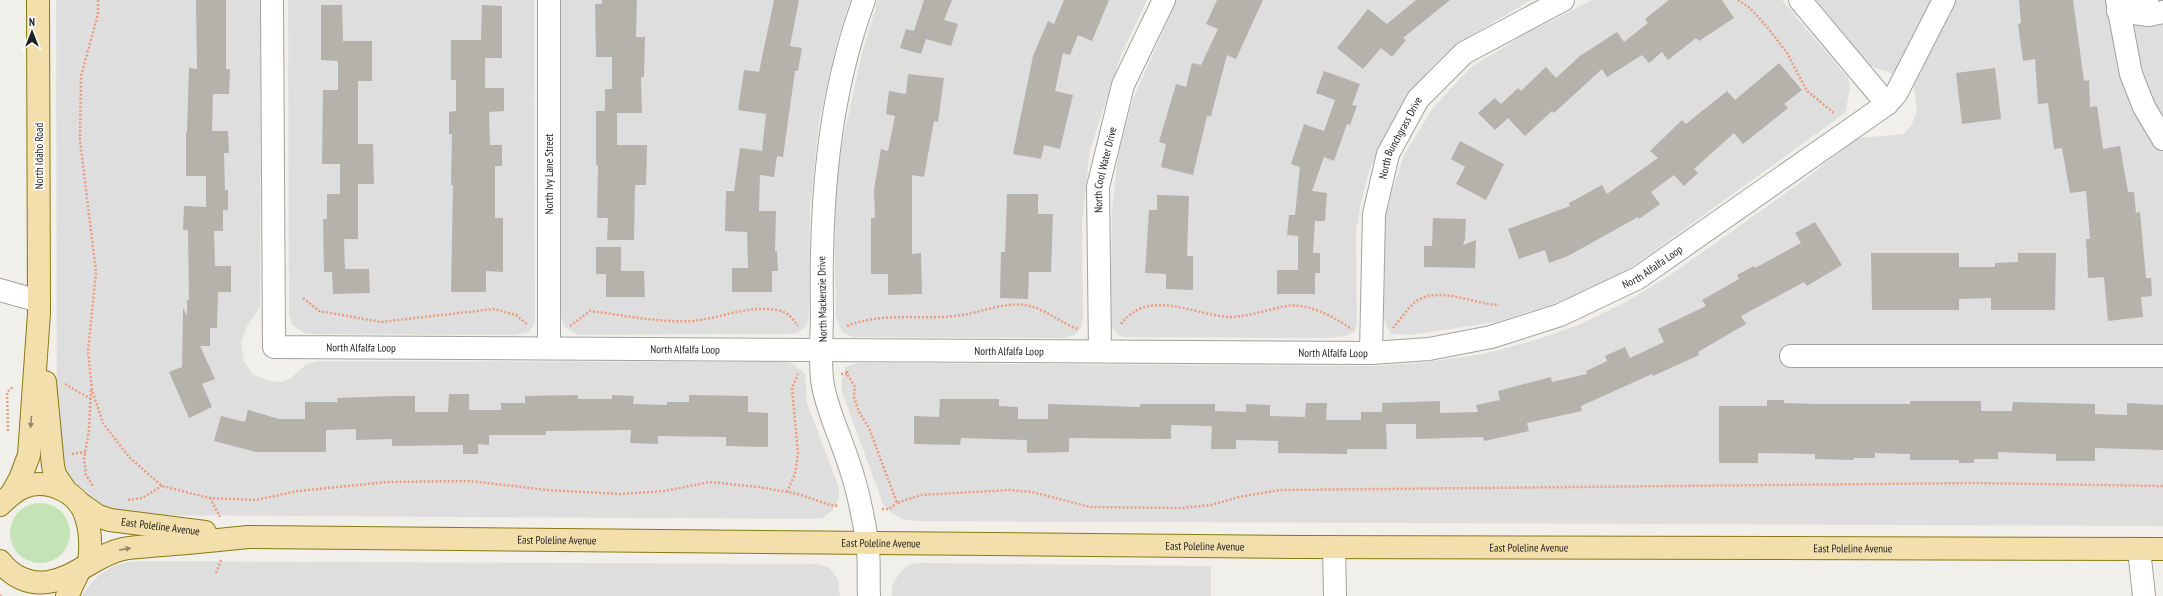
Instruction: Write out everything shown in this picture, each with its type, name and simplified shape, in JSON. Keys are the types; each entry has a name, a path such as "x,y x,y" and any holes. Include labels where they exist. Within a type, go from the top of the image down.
{"main road":[{"name":"North Idaho Road","path":"3,502 20,479 29,455 39,307 38,0"},
{"name":"North Idaho Road","path":"39,307 51,455 56,475 86,516 91,546 84,567"},
{"path":"3,502 25,487 39,484 53,486 72,497"},
{"name":"East Poleline Avenue","path":"72,497 98,516 110,520 248,537"},
{"name":"East Poleline Avenue","path":"3,565 29,581 48,582 123,549 248,537 1334,547 2163,549"},
{"path":"3,565 24,596"},
{"path":"67,596 84,567"}],"street":[{"name":"North Alfalfa Loop","path":"272,0 274,347 549,347 1370,353 1429,349 1491,337 1567,312 1638,278 1887,104 1896,94 1944,0"},
{"name":"North Ivy Lane Street","path":"549,0 549,347"},
{"name":"North Mackenzie Drive","path":"864,0 847,57 827,157 821,256 823,384 831,416 848,462 868,542 869,596"},
{"name":"North Cool Water Drive","path":"1100,351 1098,187 1123,85 1164,0"},
{"name":"North Bunchgrass Drive","path":"1370,353 1374,214 1388,154 1418,99 1464,53 1563,0"},
{"path":"1800,0 1887,104"},
{"path":"2117,5 2147,0"},
{"path":"2117,5 2149,14 2163,12"},
{"path":"2117,5 2131,74 2144,107 2163,139"},
{"path":"0,290 39,307"},
{"path":"1791,356 2163,356"},
{"path":"1334,547 1335,596"},
{"path":"2139,549 2144,596"}],"path":[{"path":"98,0 98,14 81,76 80,141 96,272 88,350 92,386 103,423 129,457 162,486 210,498 256,500 298,492 387,482 470,482 547,490 621,494 664,491 710,482 758,487 787,492 830,505"},
{"path":"1738,0 1750,8 1768,28 1787,53 1807,91 1834,113"},
{"path":"1393,328 1414,303 1428,295 1446,295 1482,304 1499,305"},
{"path":"303,298 319,311 375,321 413,319 494,309 516,315 529,326"},
{"path":"848,326 860,321 902,316 963,315 1009,305 1026,305 1052,315 1077,329"},
{"path":"1118,329 1128,315 1139,309 1155,305 1173,305 1231,317 1249,315 1288,306 1302,307 1329,315 1352,329"},
{"path":"570,326 590,311 658,319 692,321 752,310 778,310 789,314 798,326"},
{"path":"787,492 795,474 798,453 792,388 798,374"},
{"path":"847,374 855,387 854,397 859,412 869,428 897,503 921,495 983,490 1032,492 1090,507 1181,508 1211,505 1239,497 1280,490 1975,483 2163,486"},
{"path":"92,386 89,430 84,459 86,475 96,489"},
{"path":"124,501 142,498 162,486"}],"shaded area":[{"path":"56,0 261,0 260,307 246,328 241,343 244,361 252,374 269,381 282,382 291,378 307,364 320,361 788,362 796,366 805,374 807,403 839,488 839,498 832,511 822,518 812,519 126,515 108,512 70,485 60,460 57,440"},
{"path":"288,0 534,0 535,322 529,332 514,335 313,334 304,333 292,325 289,313"},
{"path":"560,0 850,0 835,49 819,122 810,209 809,317 806,326 797,333 578,335 565,327 561,317"},
{"path":"878,0 1147,0 1121,55 1090,150 1082,225 1083,319 1081,328 1075,335 1062,338 853,337 842,332 836,317 834,215 840,153 862,54"},
{"path":"1177,0 1531,0 1457,44 1433,66 1407,97 1391,124 1369,171 1361,202 1356,232 1357,325 1355,331 1346,336 1329,338 1125,337 1118,335 1113,329 1110,321 1112,210 1118,156 1133,99"},
{"path":"1592,0 1782,0 1848,78 1850,87 1845,113 1626,271 1572,298 1496,322 1411,335 1391,334 1384,320 1382,252 1385,212 1404,155 1433,108 1471,67 1526,34"},
{"path":"1816,0 2163,0 2163,526 919,521 904,520 891,513 883,504 842,392 842,378 846,367 857,363 1375,366 1428,362 1484,354 1539,339 1581,324 1626,302 1673,273 1800,183 1859,138 1904,134 1912,124 1917,111 1914,87 1887,71 1875,68 1868,64"},
{"path":"137,561 817,564 828,567 833,572 838,580 840,596 80,596 100,574 116,565"},
{"path":"912,564 1211,566 1211,596 892,596 892,587 903,569"}],"green space":[{"path":"40,503 57,508 65,516 70,533 65,550 57,558 40,563 23,558 15,550 10,533 15,516 23,508"}],"building":[{"path":"196,0 226,0 226,69 230,69 229,94 213,94 212,131 228,131 229,153 224,153 225,190 228,190 228,210 223,210 223,231 214,231 215,266 231,266 231,292 218,292 217,328 210,328 210,346 200,346 215,379 202,384 212,407 189,418 169,372 182,367 183,308 187,316 187,300 189,300 188,230 183,230 184,206 206,207 206,176 186,176 186,132 189,68 197,69"},
{"path":"602,0 637,0 636,37 645,37 644,77 641,77 642,113 617,113 617,145 647,145 646,185 635,185 634,240 607,240 608,218 597,218 598,165 596,165 596,111 605,111 605,89 612,89 612,57 596,57 595,4 602,4"},
{"path":"774,0 799,0 790,46 802,48 798,71 795,71 783,157 777,156 774,177 760,175 759,211 776,211 775,251 777,251 778,271 772,271 772,292 732,292 732,268 748,268 747,232 725,231 726,191 734,191 740,148 762,151 766,114 738,110 744,70 759,72"},
{"path":"924,0 952,0 944,20 958,24 951,46 926,39 921,54 900,48 906,29 914,31"},
{"path":"1064,0 1109,0 1092,41 1078,35 1070,55 1063,53 1055,91 1073,95 1060,149 1044,145 1041,159 1013,154 1033,56 1048,21 1054,24"},
{"path":"1217,0 1263,0 1236,59 1227,55 1211,116 1207,116 1193,175 1161,167 1166,144 1159,142 1176,84 1186,87 1192,63 1201,65 1218,29 1206,24"},
{"path":"1416,0 1450,0 1403,38 1406,40 1392,57 1381,48 1363,69 1337,48 1368,9 1387,24"},
{"path":"1669,0 1722,0 1734,18 1699,41 1696,38 1668,60 1662,52 1649,63 1642,55 1607,77 1602,69 1554,113 1552,111 1525,136 1508,118 1495,130 1478,113 1495,98 1501,104 1518,88 1521,91 1546,67 1556,78 1580,56 1617,32 1624,42 1648,23 1645,19"},
{"path":"2019,0 2073,0 2084,81 2089,80 2090,107 2097,106 2103,149 2120,146 2128,192 2134,192 2136,213 2140,212 2146,278 2151,278 2152,296 2141,297 2143,317 2108,321 2104,277 2088,278 2086,239 2090,239 2086,191 2070,193 2062,148 2054,149 2048,103 2038,104 2035,59 2023,61 2018,24 2021,23"},
{"path":"321,5 342,5 343,41 372,41 372,81 358,81 358,144 373,144 374,184 358,184 358,239 344,239 345,269 369,269 370,293 333,294 332,272 324,272 323,219 327,219 327,194 340,194 340,164 322,164 323,90 338,90 338,61 321,60"},
{"path":"482,5 502,6 502,58 485,58 485,88 504,88 504,111 489,112 490,145 502,145 502,166 495,166 495,218 503,218 503,272 486,271 486,292 451,292 453,185 451,185 452,134 449,134 449,112 456,111 456,80 451,80 451,40 481,40"},
{"path":"1779,63 1802,90 1784,104 1788,108 1743,144 1734,133 1694,169 1698,173 1684,186 1674,175 1651,192 1660,204 1639,219 1638,217 1568,256 1549,263 1545,250 1519,259 1508,229 1570,206 1569,203 1602,185 1607,194 1658,158 1650,151 1682,120 1686,124 1727,91 1735,100"},
{"path":"1995,68 2001,119 1962,124 1956,73"},
{"path":"1324,71 1360,84 1352,105 1357,106 1350,125 1347,124 1334,161 1324,157 1312,191 1327,193 1325,221 1315,221 1313,253 1320,253 1320,273 1315,273 1315,294 1277,294 1277,270 1298,270 1298,236 1287,235 1289,215 1295,215 1300,167 1291,164 1304,124 1324,131 1335,100 1316,93"},
{"path":"908,74 944,78 938,122 934,121 924,177 912,175 912,254 921,253 922,294 888,295 888,274 871,274 871,218 875,218 874,189 881,149 888,151 895,116 886,114 889,91 906,94"},
{"path":"1460,141 1504,164 1486,200 1456,184 1465,167 1451,159"},
{"path":"1007,194 1038,194 1038,214 1053,214 1051,272 1029,272 1028,299 1000,298 1001,252 1005,252"},
{"path":"1157,195 1189,196 1187,256 1193,256 1193,290 1166,289 1166,274 1145,273 1149,210 1157,210"},
{"path":"1433,218 1466,219 1465,239 1463,245 1476,240 1475,268 1424,267 1424,246 1432,246"},
{"path":"1815,222 1842,265 1807,286 1804,282 1741,316 1746,324 1698,352 1699,355 1653,376 1652,374 1581,406 1582,411 1527,423 1529,431 1484,441 1483,437 1416,439 1416,424 1386,424 1387,449 1347,449 1347,454 1278,453 1278,441 1236,440 1236,449 1211,449 1212,426 1171,425 1171,439 1069,438 1069,452 1027,453 1027,440 961,438 960,445 914,444 914,416 939,417 940,399 999,399 999,406 1018,407 1018,419 1048,419 1048,404 1140,407 1140,404 1215,404 1215,411 1246,412 1246,404 1270,405 1270,416 1305,417 1306,403 1327,403 1326,420 1361,420 1361,412 1382,412 1382,403 1440,401 1440,413 1478,412 1476,405 1500,400 1498,391 1551,377 1552,382 1587,374 1586,371 1607,361 1605,356 1625,347 1630,358 1664,342 1658,329 1706,306 1702,300 1739,279 1737,275 1754,266 1755,268 1801,243 1795,233"},
{"path":"596,247 621,247 621,271 644,271 645,297 606,297 606,274 596,274"},
{"path":"1871,253 1959,253 1959,267 1995,267 1995,263 2018,262 2018,253 2056,253 2055,310 1991,310 1991,298 1959,299 1959,310 1872,310"},
{"path":"449,394 469,394 469,410 501,410 501,403 525,403 525,396 578,395 578,399 612,399 612,395 634,396 633,404 667,405 667,402 689,402 689,395 748,396 748,412 768,413 768,447 726,446 726,437 658,436 658,444 630,443 631,430 546,431 546,435 489,435 489,445 478,444 478,454 463,454 463,445 392,446 392,439 356,440 356,429 326,430 326,452 256,452 214,441 221,416 245,422 248,410 279,419 305,419 305,402 338,402 337,398 415,396 415,412 448,412"},
{"path":"1767,400 1784,400 1784,403 1816,404 1910,404 1910,401 1981,401 1981,411 2012,411 2013,402 2095,404 2095,414 2127,415 2127,403 2163,405 2163,450 2095,448 2095,461 2056,461 2056,454 1998,452 1998,459 1974,459 1974,463 1959,463 1959,460 1910,460 1910,454 1875,453 1875,458 1854,458 1854,460 1815,459 1815,454 1758,453 1758,463 1719,463 1719,406 1767,406"}]}
